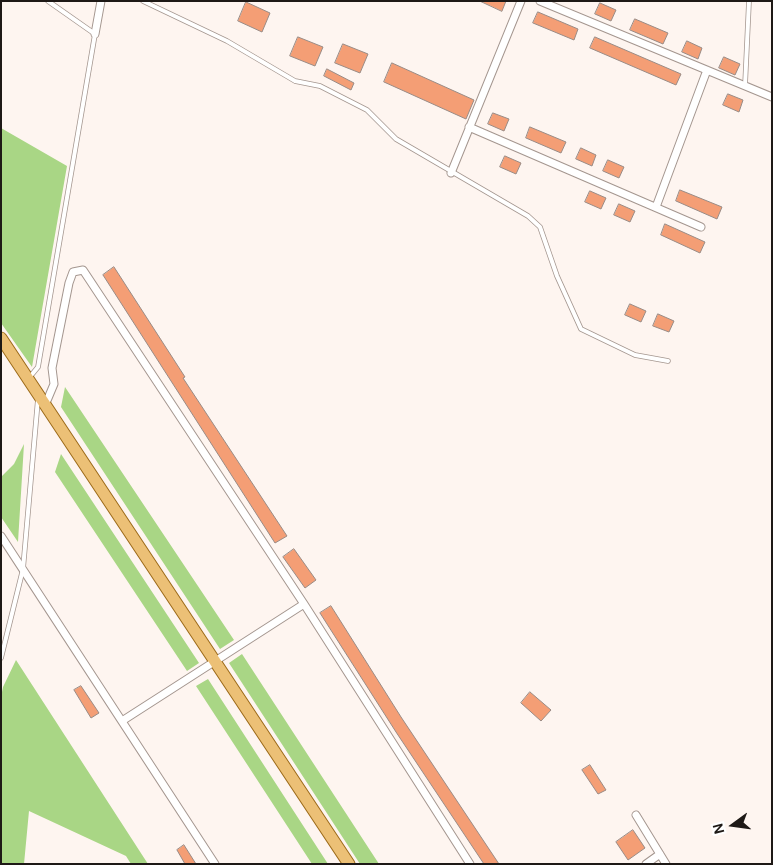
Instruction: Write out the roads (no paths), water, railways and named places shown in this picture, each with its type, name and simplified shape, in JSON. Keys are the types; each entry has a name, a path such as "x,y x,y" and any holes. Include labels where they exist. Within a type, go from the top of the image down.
{"main road":[{"path":"1,338 39,392 349,864"}],"street":[{"path":"95,34 101,1"},
{"path":"451,173 520,1"},
{"path":"540,1 772,97"},
{"path":"656,207 707,70"},
{"path":"469,127 701,227"},
{"path":"46,403 54,384 52,368 69,283 73,272 83,270 304,604 470,864"},
{"path":"1,536 215,864"},
{"path":"122,720 304,604"},
{"path":"636,815 666,864"},
{"path":"646,864 660,854"}],"lane":[{"path":"29,378 38,367 95,34 48,1"},
{"path":"143,1 227,41 295,81 320,86 367,110 396,140 528,216 540,227 557,276 582,329 635,355 668,361"},
{"path":"745,86 749,1"},
{"path":"1,658 23,569 39,392"}]}
